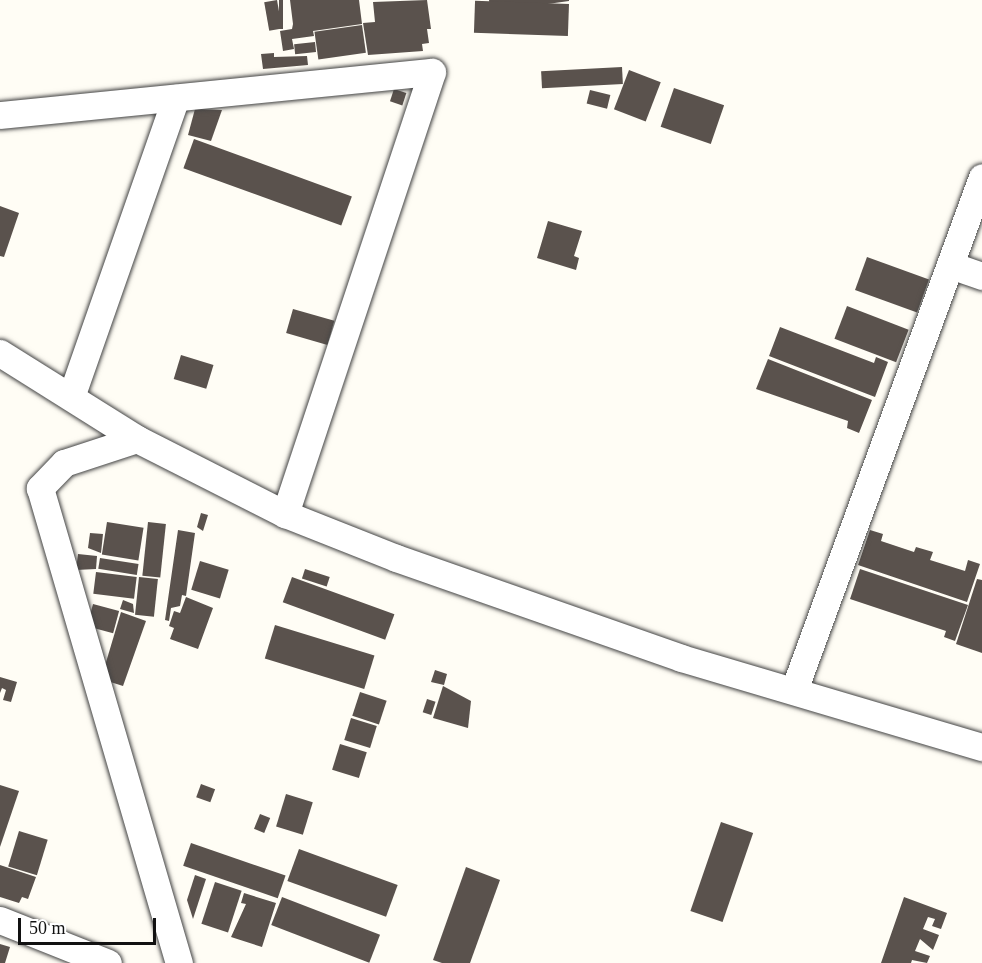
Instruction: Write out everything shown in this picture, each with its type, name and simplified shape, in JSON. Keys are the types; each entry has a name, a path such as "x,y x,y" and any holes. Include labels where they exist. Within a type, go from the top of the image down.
{"street":[{"path":"0,115 432,72 285,514"},
{"path":"71,397 176,98"},
{"path":"794,690 982,177"},
{"path":"950,265 982,276"},
{"path":"0,353 137,440 285,514 559,618 681,658 982,747"},
{"path":"137,440 64,463 40,488 179,963"},
{"path":"0,920 108,963"}],"building":[{"path":"277,0 282,29 269,31 264,2"},
{"path":"279,0 283,0 283,29 279,29"},
{"path":"290,0 359,0 362,24 313,31 314,36 292,39 294,49 283,51 280,31 292,29 293,24"},
{"path":"427,0 431,29 427,29 429,43 422,44 423,51 368,55 363,23 375,22 373,2"},
{"path":"489,0 569,1 497,11 497,6 490,8"},
{"path":"475,1 569,4 568,36 474,33"},
{"path":"362,25 366,53 318,59 314,32"},
{"path":"315,42 316,52 295,54 294,44"},
{"path":"274,53 274,57 307,56 308,65 263,69 261,54"},
{"path":"622,67 623,84 542,88 541,71"},
{"path":"629,70 661,82 646,121 614,109"},
{"path":"674,88 724,105 711,144 661,127"},
{"path":"394,89 406,93 402,105 390,101"},
{"path":"590,90 610,95 607,109 587,104"},
{"path":"195,109 222,110 211,141 188,135"},
{"path":"194,139 352,196 341,226 183,168"},
{"path":"0,206 19,213 4,257 0,256"},
{"path":"548,221 582,231 574,256 579,258 576,270 537,258"},
{"path":"867,257 929,280 917,312 855,290"},
{"path":"847,306 909,330 896,362 834,339"},
{"path":"293,309 334,321 327,345 286,333"},
{"path":"780,327 874,363 876,357 888,362 875,397 769,356"},
{"path":"181,355 214,365 206,389 174,379"},
{"path":"768,359 872,400 859,433 847,428 848,421 756,389"},
{"path":"201,513 208,515 203,531 197,527"},
{"path":"107,522 144,528 138,560 102,555"},
{"path":"148,522 166,524 160,578 142,576"},
{"path":"178,530 195,533 186,596 182,595 180,606 171,608 169,621 165,620"},
{"path":"870,530 883,534 881,541 914,552 916,547 933,552 930,560 965,571 968,560 980,564 967,602 858,565"},
{"path":"90,533 103,534 101,553 88,548"},
{"path":"78,554 97,556 96,569 76,570"},
{"path":"100,558 139,564 137,575 98,569"},
{"path":"200,561 229,570 220,598 191,590"},
{"path":"305,569 330,577 327,587 302,579"},
{"path":"860,569 968,605 955,641 944,637 946,631 850,599"},
{"path":"96,572 137,577 134,599 93,594"},
{"path":"139,577 158,579 154,617 135,615"},
{"path":"292,577 394,614 385,640 283,602"},
{"path":"977,579 982,580 982,653 956,644"},
{"path":"186,597 213,608 198,649 170,639 174,628 169,626 174,611 180,613"},
{"path":"123,600 133,604 134,613 120,609"},
{"path":"93,604 119,611 113,633 87,626"},
{"path":"121,612 146,621 123,686 101,679"},
{"path":"275,625 374,655 364,689 265,658"},
{"path":"435,670 447,674 444,685 431,682"},
{"path":"0,677 17,682 11,702 3,700 6,690 2,688 0,693"},
{"path":"443,686 471,701 468,728 433,718"},
{"path":"360,692 387,701 379,724 352,716"},
{"path":"427,699 436,702 431,715 423,712"},
{"path":"351,718 377,726 370,748 344,740"},
{"path":"340,744 367,752 359,778 332,770"},
{"path":"201,784 215,789 210,802 196,797"},
{"path":"0,785 19,791 0,847"},
{"path":"286,794 313,802 303,835 276,827"},
{"path":"260,814 270,818 264,833 254,829"},
{"path":"721,822 753,833 723,922 690,911"},
{"path":"19,831 48,840 37,875 8,866"},
{"path":"191,843 286,876 278,898 183,866"},
{"path":"299,849 398,885 386,917 287,881"},
{"path":"0,865 36,877 28,899 22,897 19,903 0,897"},
{"path":"466,867 500,880 470,963 442,963 433,960"},
{"path":"195,875 206,879 193,919 187,900"},
{"path":"215,882 242,891 228,932 201,924"},
{"path":"244,893 276,903 262,947 231,937 246,904 241,903"},
{"path":"282,897 380,935 369,963 271,925"},
{"path":"904,897 947,913 941,929 932,926 935,919 928,917 923,929 939,935 933,950 920,939 915,951 930,956 927,963 912,960 911,963 881,963"},
{"path":"0,944 10,947 5,963 0,963"}]}
